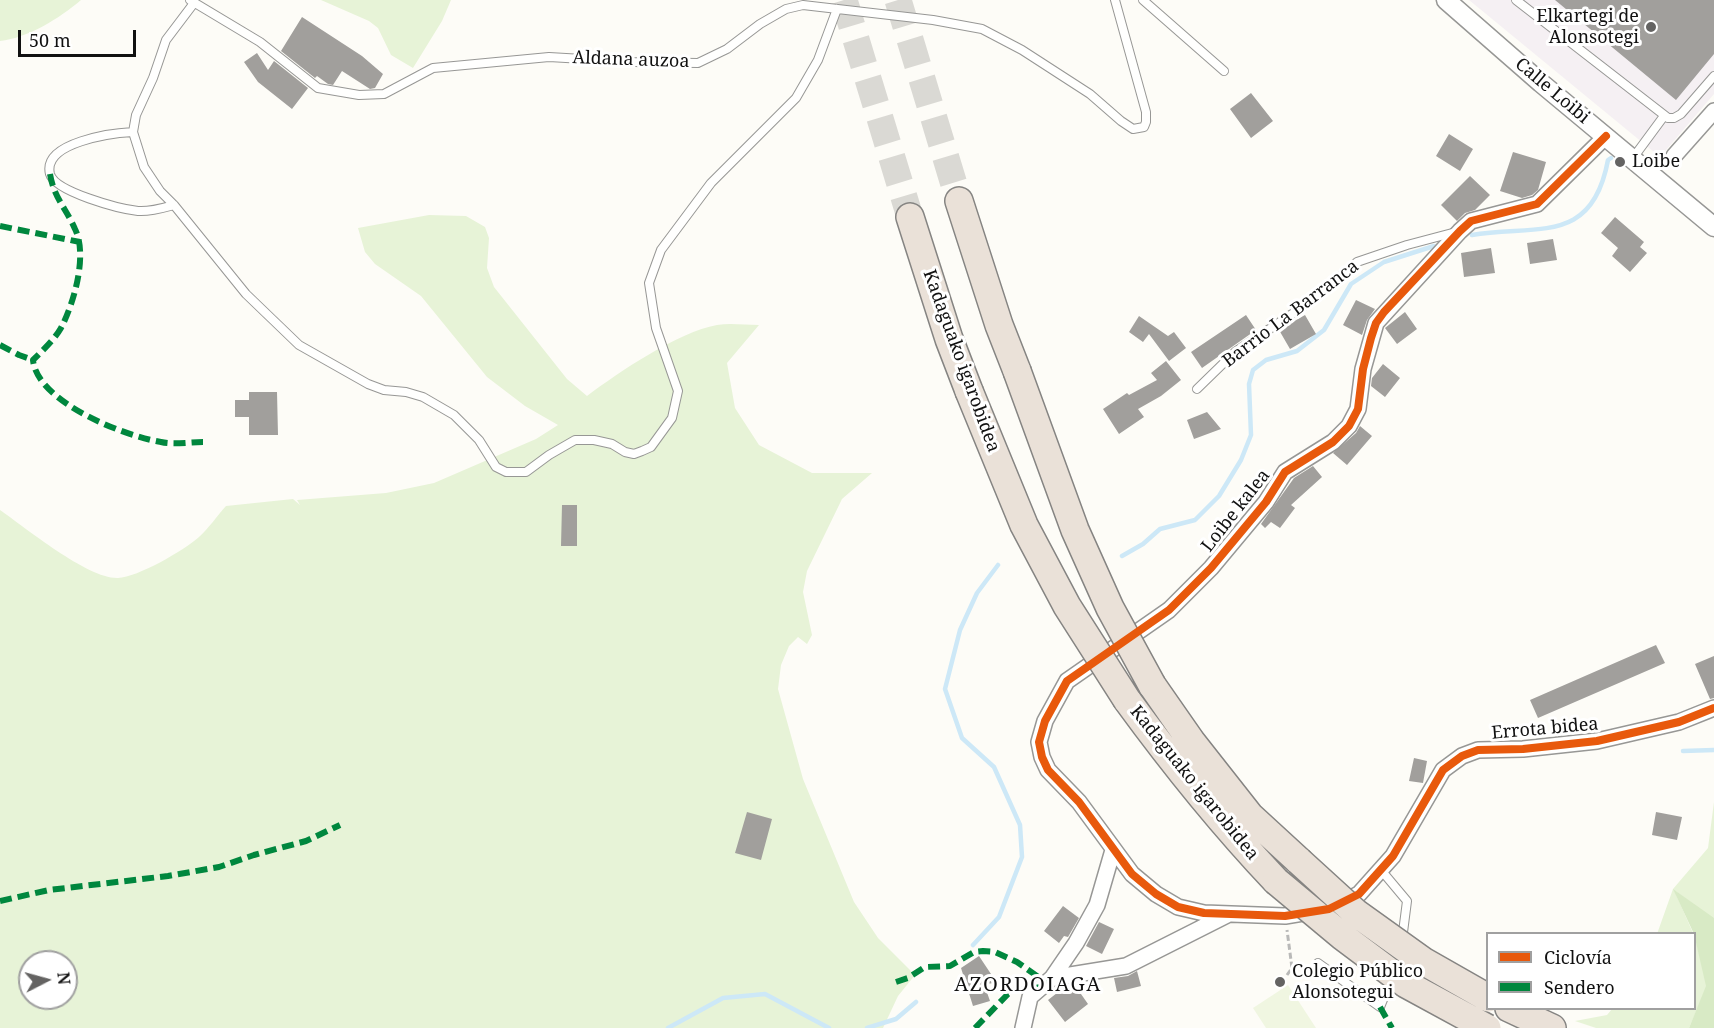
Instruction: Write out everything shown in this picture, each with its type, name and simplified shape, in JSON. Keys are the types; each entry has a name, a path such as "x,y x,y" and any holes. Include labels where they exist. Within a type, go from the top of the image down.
{"highway":[{"name":"Kadaguako igarobidea","path":"959,201 999,325 1075,530 1110,608 1152,685 1191,741 1250,816 1356,913 1423,961 1486,997"},
{"name":"Kadaguako igarobidea","path":"910,217 949,339 1024,525 1067,606 1126,700 1164,752 1218,817 1276,881 1342,936 1406,984 1487,1028"},
{"path":"1513,1010 1548,1026"}],"street":[{"name":"Calle Loibi","path":"1446,0 1541,83 1714,226"},
{"path":"1674,156 1714,111"},
{"name":"Loibe kalea","path":"1230,913 1204,913 1178,907 1132,874 1079,802 1048,770 1039,742 1045,721 1067,681 1169,610 1211,568 1266,502 1285,472 1333,442 1349,426 1358,409 1363,369 1376,323 1460,231 1471,221 1537,204 1606,136"},
{"name":"Errota bidea","path":"1230,913 1285,916 1329,909 1359,894 1393,856 1443,770 1462,756 1478,750 1545,747 1597,741 1679,722 1714,708"},
{"path":"1023,1028 1030,997 1052,978 1076,943 1097,905 1113,850"},
{"path":"1052,978 1126,966 1230,913"}],"lane":[{"name":"Aldana auzoa","path":"192,1 260,42 318,88 359,95 384,93 433,68 537,58 698,63 727,49 760,24 786,9 803,5 933,20 982,29 1022,50 1090,94 1121,121 1133,129 1138,129 1144,127 1146,112 1115,0"},
{"path":"1143,0 1224,71"},
{"path":"1516,0 1664,116 1674,118 1681,114 1714,76"},
{"path":"192,1 166,40 153,78 136,115 133,132 144,167 160,191 246,294 299,345 368,384 384,390 406,392 423,397 454,415 479,440 496,467 506,472 526,472 575,440 594,440 612,444 625,452 634,454 651,447 672,418 678,391 656,328 649,283 661,250 711,183 796,98 818,60 837,9"},
{"path":"1633,159 1664,116"},
{"path":"133,132 104,134 76,143 61,151 51,162 50,174 56,182 92,201 140,212 174,205"},
{"name":"Barrio La Barranca","path":"1197,389 1235,352 1310,302 1357,262 1407,245 1460,231"},
{"path":"1381,870 1407,901 1401,958"},
{"path":"1318,963 1380,1006 1396,968"}],"path":[{"path":"1285,916 1293,968 1287,975"},
{"path":"1293,968 1298,971"}],"shaded area":[{"path":"1469,0 1714,0 1714,94 1660,157"}],"green space":[{"path":"0,0 81,0 43,26 22,36 0,41"},
{"path":"321,0 451,0 442,21 413,68 391,55 378,28 369,21"},
{"path":"429,215 466,216 485,227 489,238 487,268 494,287 567,379 587,396 632,365 685,336 717,325 759,325 727,363 735,408 759,445 812,473 872,473 842,499 807,571 803,592 812,635 807,644 798,637 789,646 781,665 778,689 803,779 854,902 878,938 915,975 898,996 883,1028 0,1028 0,510 74,562 105,576 127,577 160,562 192,543 226,506 293,499 300,505 297,500 386,493 434,483 536,439 558,425 525,406 487,377 421,296 375,264 365,252 358,228"},
{"path":"1714,802 1714,920 1674,890 1693,932 1658,932 1673,889 1708,848"},
{"path":"1673,889 1714,918 1714,1028 1689,1028 1706,986 1696,943 1696,932 1693,932"},
{"path":"1696,941 1707,986 1689,1028 1596,1028 1575,1021 1607,1015 1611,1010 1696,1010"},
{"path":"1288,985 1316,1028 1266,1028 1253,1008"}],"building":[{"name":"Elkartegi de Alonsotegi","path":"1555,0 1714,0 1714,54 1676,100"},
{"path":"302,17 362,56 383,74 375,88 370,89 342,71 333,85 328,84 317,76 315,78 281,51"},
{"path":"257,53 268,70 274,61 308,88 292,109 258,82 244,62"},
{"path":"1251,93 1273,121 1251,138 1230,109"},
{"path":"1449,134 1473,149 1460,171 1436,156"},
{"path":"1513,152 1546,162 1538,190 1532,195 1522,198 1500,191"},
{"path":"1470,176 1490,195 1475,210 1465,213 1457,221 1441,205"},
{"path":"1615,217 1644,242 1640,247 1647,253 1630,272 1612,256 1618,248 1601,233"},
{"path":"1553,239 1557,260 1530,264 1527,243"},
{"path":"1491,248 1495,273 1464,277 1461,253"},
{"path":"1356,300 1375,309 1367,320 1362,335 1343,325"},
{"path":"1405,312 1417,329 1397,344 1385,328"},
{"path":"1246,315 1256,330 1202,368 1191,352"},
{"path":"1305,315 1316,334 1290,349 1279,330"},
{"path":"1139,316 1168,336 1174,332 1186,348 1169,361 1149,334 1143,342 1129,332"},
{"path":"1166,361 1181,380 1161,396 1138,409 1144,417 1119,434 1103,409 1127,393 1129,395 1157,380 1151,373"},
{"path":"1383,364 1400,378 1385,397 1371,386 1372,378"},
{"path":"249,392 277,392 278,435 249,435 249,417 235,417 235,400 249,400"},
{"path":"1207,412 1221,429 1194,439 1187,420"},
{"path":"1360,426 1372,436 1347,465 1333,453 1356,433"},
{"path":"1313,466 1322,477 1291,505 1295,508 1280,528 1271,522 1265,528 1261,524 1294,478"},
{"path":"562,505 577,505 577,546 561,546"},
{"path":"1656,645 1665,663 1538,718 1530,700"},
{"path":"1714,656 1714,698 1710,699 1695,664"},
{"path":"1414,758 1427,761 1423,783 1409,781"},
{"path":"747,812 772,819 761,860 735,853"},
{"path":"1656,812 1682,817 1677,840 1652,835"},
{"path":"1063,906 1079,918 1068,937 1064,936 1059,943 1044,931"},
{"path":"1099,922 1114,929 1102,954 1086,946"},
{"path":"979,956 997,983 984,984 990,1001 973,1006 961,968"},
{"path":"1137,971 1141,986 1117,992 1114,978 1128,976"},
{"path":"1074,984 1088,1004 1065,1022 1048,1000 1066,986"}],"waterway":[{"path":"1472,235 1539,229 1558,226 1575,219 1589,206 1600,187 1608,160 1611,158"},
{"path":"1122,556 1143,544 1160,529 1195,520 1219,496 1241,460 1251,435 1249,384 1253,370 1266,360 1297,351 1324,330 1351,284 1384,262 1434,246"},
{"path":"973,945 999,917 1022,857 1020,825 994,767 962,738 945,689 960,630 977,593 998,565"},
{"path":"1683,751 1714,750"},
{"path":"668,1028 723,998 765,994 829,1028"},
{"path":"867,1028 896,1019 916,1002"}],"tunnel":[{"path":"844,0 910,217"},
{"path":"898,0 959,201"}],"marked path":[{"path":"50,174 54,190 79,240 80,265 75,293 61,328 33,360 38,375 49,390 66,403 126,433 161,442 203,442"},
{"path":"0,226 80,242"},
{"path":"0,345 33,360"},
{"path":"0,901 49,890 168,876 219,867 306,841 340,825"},
{"path":"896,982 908,978 925,967 950,966 974,952 983,951 995,952 1017,962 1047,983"},
{"path":"975,1028 1008,994 1016,990 1042,987"},
{"path":"1380,1007 1392,1028"}],"cycle path":[{"path":"1606,136 1537,204 1471,221 1384,312 1376,323 1371,338 1363,369 1358,409 1349,426 1333,442 1285,472 1266,502 1211,568 1169,610 1067,681 1045,721 1039,742 1048,770 1079,802 1132,874 1156,894 1178,907 1204,913 1285,916 1329,909 1359,894 1393,856 1443,770 1462,756 1478,750 1523,749 1597,741 1679,722 1714,708"}],"place":[{"name":"Elkartegi de Alonsotegi","path":"1651,27"},
{"name":"Loibe","path":"1620,162"},
{"name":"Colegio Público Alonsotegui","path":"1280,982"}],"district":[{"name":"AZORDOIAGA","path":"1028,985"}]}
